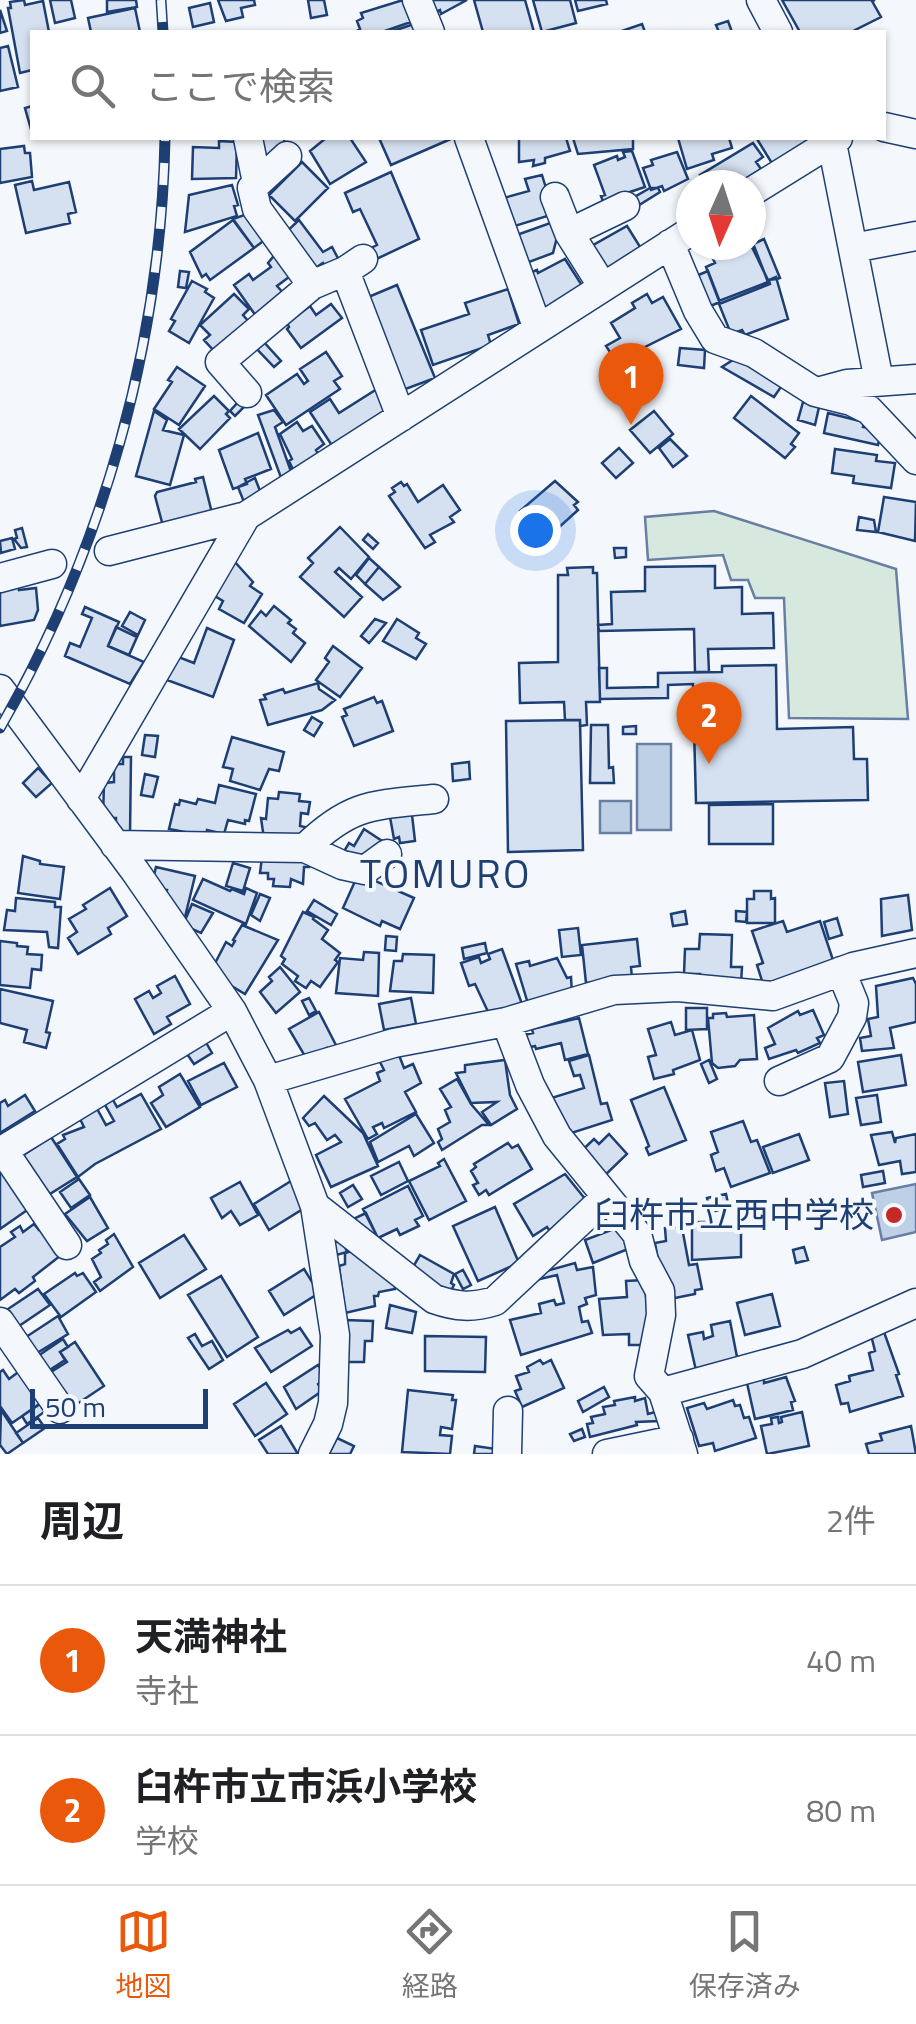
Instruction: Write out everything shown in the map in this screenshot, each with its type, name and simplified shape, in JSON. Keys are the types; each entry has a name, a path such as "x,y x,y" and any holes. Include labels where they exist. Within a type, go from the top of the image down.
{"street":[{"path":"418,0 429,30"},
{"path":"762,0 777,30"},
{"path":"886,127 916,134"},
{"path":"248,140 257,183"},
{"path":"476,140 538,329"},
{"path":"766,182 831,140"},
{"path":"834,140 879,381"},
{"path":"287,156 252,188 257,208 312,285"},
{"path":"555,197 570,233 603,287"},
{"path":"570,233 625,206"},
{"path":"853,248 916,236"},
{"path":"109,551 246,516 676,240"},
{"path":"686,260 698,311 715,338 754,353 814,392 852,401 869,410 916,460"},
{"path":"246,393 220,362 312,285 354,265 401,417"},
{"path":"814,392 847,384 916,378"},
{"path":"81,800 246,516"},
{"path":"0,578 52,564"},
{"path":"0,689 232,1011 268,1080 315,1206 335,1334 333,1403 328,1424 313,1454"},
{"path":"305,848 324,829 357,809 434,798"},
{"path":"115,845 305,848 342,866 366,870 387,854"},
{"path":"268,1080 394,1043 506,1022 614,990 678,987 773,996 840,971 916,953"},
{"path":"779,1082 830,1058 852,1017 854,1003 840,971"},
{"path":"67,1245 2,1151 232,1011"},
{"path":"506,1022 530,1086 557,1136 636,1234 644,1261 660,1291 661,1315 650,1376 663,1392 681,1447 607,1454"},
{"path":"315,1206 434,1299 474,1307 495,1300 606,1197"},
{"path":"663,1392 802,1354 916,1302"},
{"path":"0,1322 60,1409"},
{"path":"506,1454 508,1410"}],"shaded area":[{"path":"714,511 896,569 908,719 789,718 784,598 755,598 748,580 731,580 723,555 648,560 645,517"}],"water":[{"path":"637,744 671,744 671,830 637,830"},
{"path":"600,801 631,801 631,833 600,833"},
{"name":"臼杵市立西中学校","path":"916,1184 916,1232 882,1240 872,1193"}],"building":[{"path":"24,0 25,5 43,1 49,30 30,30 30,70 20,73 8,8 10,2"},
{"path":"50,0 71,0 75,18 55,23"},
{"path":"107,0 136,0 137,7 107,12"},
{"path":"218,0 254,0 255,5 241,8 243,17 226,21"},
{"path":"308,0 324,0 327,15 311,18"},
{"path":"403,0 411,22 388,30 358,30 361,13"},
{"path":"425,0 467,0 441,14 440,10 431,14"},
{"path":"474,0 525,0 533,30 482,30"},
{"path":"533,0 570,0 576,23 541,30"},
{"path":"575,0 606,0 607,4 578,11"},
{"path":"782,0 875,0 872,1 881,17 855,30 799,30"},
{"path":"210,3 214,22 193,27 189,8"},
{"path":"135,8 140,30 91,30 88,18"},
{"path":"0,10 7,31 0,33"},
{"path":"728,21 731,30 718,30 716,25"},
{"path":"8,46 18,87 0,91 0,48"},
{"path":"254,140 284,140 285,148 268,166"},
{"path":"324,140 351,140 366,162 330,184 310,151"},
{"path":"380,140 448,140 391,165"},
{"path":"519,140 567,140 570,151 545,158 545,163 533,166 534,160 519,162"},
{"path":"574,140 633,140 633,149 578,154"},
{"path":"679,140 730,140 732,148 712,154 714,160 687,169"},
{"path":"758,140 809,143 773,165"},
{"path":"219,141 237,142 236,178 192,179 193,147 219,148"},
{"path":"753,143 763,157 756,162 759,170 708,170"},
{"path":"24,146 25,153 30,153 32,177 0,183 0,149"},
{"path":"632,151 645,187 630,192 606,209 594,165 617,156 618,160 625,157 623,152"},
{"path":"677,152 684,170 676,170 676,185 664,191 662,186 651,190 643,168 653,165 651,160"},
{"path":"302,162 328,188 295,221 269,195"},
{"path":"391,172 419,239 370,262 365,251 377,245 360,209 353,212 345,193"},
{"path":"542,175 554,214 508,228 500,199 529,191 525,179"},
{"path":"32,181 34,190 69,182 76,212 68,214 70,223 26,233 15,185"},
{"path":"232,185 237,216 185,232 189,195"},
{"path":"650,188 660,192 636,207 631,199"},
{"path":"247,214 266,239 254,248 233,219"},
{"path":"233,220 254,248 210,280 206,274 202,277 190,252"},
{"path":"299,220 323,252 332,247 340,262 328,269 323,263 311,271 283,235"},
{"path":"553,222 558,233 553,253 521,265 511,237"},
{"path":"627,226 642,250 602,273 588,248"},
{"path":"766,244 780,278 768,280 758,260 766,260"},
{"path":"277,252 293,274 277,286 285,295 256,316 234,285 249,274 253,280 271,267 268,263"},
{"path":"565,259 583,287 540,311 527,274 537,270 538,273"},
{"path":"714,260 759,260 768,282 719,301 706,267 715,263"},
{"path":"180,271 189,272 186,288 178,287"},
{"path":"708,271 720,302 708,307 696,276"},
{"path":"776,277 788,319 745,335 742,330 731,334 719,304 770,284 769,280"},
{"path":"192,281 214,298 189,343 169,331 175,321 171,319"},
{"path":"397,285 435,378 403,390 366,298"},
{"path":"508,289 519,324 488,335 491,345 433,365 421,330 469,314 465,303"},
{"path":"234,294 249,309 243,315 249,322 216,353 204,340 210,335 200,325"},
{"path":"647,294 652,303 663,297 681,329 637,351 640,356 621,369 606,346 620,338 611,323 635,308 632,303"},
{"path":"331,304 342,318 301,348 287,323 310,306 316,315"},
{"path":"262,340 281,361 274,367 255,347"},
{"path":"680,348 705,350 704,368 678,365"},
{"path":"326,352 342,376 334,381 340,389 286,425 266,395 297,374 304,384 308,381 300,369"},
{"path":"736,358 783,384 774,397 722,367"},
{"path":"177,367 205,386 179,425 154,409"},
{"path":"377,389 392,413 333,447 310,412 330,399 339,413"},
{"path":"214,396 229,411 226,414 230,418 200,449 179,429"},
{"path":"751,396 799,433 791,444 795,447 785,458 734,418"},
{"path":"241,399 246,405 235,416 230,411"},
{"path":"803,402 819,407 815,425 798,420"},
{"path":"274,410 283,422 275,427 293,477 283,483 258,415"},
{"path":"154,411 167,420 163,430 184,435 170,485 136,476"},
{"path":"654,411 673,434 650,453 630,430"},
{"path":"828,413 864,422 863,427 875,429 880,436 878,445 824,433"},
{"path":"297,422 303,431 312,426 324,444 316,450 320,457 296,476 280,434"},
{"path":"258,433 271,469 245,479 247,484 233,489 219,450"},
{"path":"670,439 687,456 673,467 659,448"},
{"path":"619,448 633,463 616,478 602,463"},
{"path":"835,449 877,455 876,461 895,463 891,488 853,483 854,476 832,473"},
{"path":"203,477 212,513 163,526 157,492"},
{"path":"255,478 262,496 244,502 238,487"},
{"path":"555,481 578,502 574,505 578,510 545,540 520,511"},
{"path":"401,482 407,484 418,502 443,485 460,510 450,517 454,522 430,535 435,542 425,548 389,496"},
{"path":"884,497 916,502 915,541 878,532"},
{"path":"859,517 874,520 876,532 857,530"},
{"path":"340,527 369,557 351,579 339,568 335,572 362,597 344,617 300,577 313,563 308,558"},
{"path":"22,528 27,547 21,548 14,539 15,530"},
{"path":"368,534 378,543 373,549 363,540"},
{"path":"12,538 15,549 1,553 0,541"},
{"path":"614,548 626,548 626,557 615,558"},
{"path":"369,558 379,567 365,584 356,575"},
{"path":"234,561 253,582 250,586 262,594 244,623 219,609 223,601 213,595"},
{"path":"715,566 715,588 742,587 742,614 773,613 774,648 708,649 709,672 695,672 694,629 599,631 598,625 612,624 611,592 645,591 645,567"},
{"path":"379,567 400,587 383,600 365,584"},
{"path":"593,567 593,573 597,573 600,702 586,702 587,725 580,726 580,720 565,720 564,702 520,703 519,663 558,662 558,575 568,575 567,568"},
{"path":"19,586 19,590 36,588 38,610 34,620 0,626 0,590"},
{"path":"274,606 291,620 288,623 296,629 293,633 305,643 291,662 249,626 261,611 266,616"},
{"path":"85,607 119,622 108,646 144,662 130,684 65,656 70,643 80,647 92,618 82,614"},
{"path":"130,612 145,620 138,635 122,626"},
{"path":"375,619 386,623 369,643 361,636"},
{"path":"397,619 419,633 416,638 426,644 416,659 383,641"},
{"path":"116,627 137,637 129,655 108,646"},
{"path":"207,628 234,640 213,697 167,680 176,656 194,663"},
{"path":"333,646 362,668 340,697 316,680 329,662 325,658"},
{"path":"776,665 777,729 853,727 854,759 867,759 868,800 696,803 694,727 703,727 703,712 693,713 693,684 668,685 668,698 600,699 599,668 607,668 607,688 658,687 658,673 722,672 722,666"},
{"path":"318,683 319,689 335,700 322,710 268,725 260,700 266,699 264,695"},
{"path":"374,697 377,703 382,701 393,731 354,746 342,717 347,715 344,709"},
{"path":"312,717 322,723 314,736 304,730"},
{"path":"580,720 583,850 508,852 506,721"},
{"path":"591,725 608,725 609,768 613,767 614,783 590,783"},
{"path":"636,726 636,734 623,734 623,727"},
{"path":"145,735 158,736 155,757 142,755"},
{"path":"232,737 284,752 279,771 269,769 260,790 230,781 233,769 223,767"},
{"path":"123,757 131,757 130,835 116,835 116,818 103,818 104,783 114,782 114,764 123,764"},
{"path":"469,762 470,779 453,781 452,764"},
{"path":"38,768 52,783 36,797 23,783"},
{"path":"145,774 158,777 153,797 141,795"},
{"path":"219,785 256,794 249,821 245,820 245,824 228,820 224,834 207,830 206,836 169,829 175,804 179,805 180,800 196,804 198,799 215,803"},
{"path":"279,792 300,794 299,801 310,802 308,814 301,813 300,826 305,827 305,835 264,839 261,818 266,819 268,798 278,799"},
{"path":"773,804 773,844 709,844 709,805"},
{"path":"388,806 411,806 415,841 400,843 399,837 394,839"},
{"path":"364,829 382,841 370,861 343,853 349,843 354,846"},
{"path":"23,856 40,864 64,867 60,899 18,893"},
{"path":"262,857 309,857 303,884 291,879 290,887 273,886 274,879 268,879 268,873 260,873"},
{"path":"233,863 250,868 243,891 226,886"},
{"path":"156,867 195,876 185,917 171,913 163,905 167,890 151,887"},
{"path":"203,879 230,891 244,894 246,888 257,893 246,924 193,900"},
{"path":"356,879 368,884 371,879 414,898 400,929 382,921 380,926 343,908"},
{"path":"110,888 127,916 108,928 111,934 78,954 68,938 77,932 69,919"},
{"path":"754,891 771,891 771,899 775,898 775,923 747,923 747,899 754,899"},
{"path":"260,894 270,898 260,921 251,915"},
{"path":"908,895 912,930 882,936 881,899"},
{"path":"16,898 55,902 55,907 61,907 58,948 49,947 47,932 4,930 7,910 15,911"},
{"path":"314,900 337,914 331,925 307,911"},
{"path":"192,904 213,913 201,933 183,925"},
{"path":"685,911 687,924 673,926 671,914"},
{"path":"736,911 747,912 746,922 736,921"},
{"path":"303,912 328,930 322,939 340,953 320,987 311,981 306,988 282,964 285,959 281,956"},
{"path":"837,918 842,935 829,939 824,922"},
{"path":"783,921 787,932 820,921 834,963 764,987 757,965 763,963 752,931"},
{"path":"242,925 278,940 245,994 210,973 226,942 232,946"},
{"path":"578,928 581,955 562,957 559,930"},
{"path":"700,934 732,935 731,967 742,967 741,984 700,980 700,974 684,974 685,949 699,949"},
{"path":"386,936 397,937 396,951 385,950"},
{"path":"637,939 640,966 631,967 632,978 586,983 582,945"},
{"path":"0,941 28,947 27,954 42,955 41,970 32,969 30,988 0,985"},
{"path":"485,943 487,953 464,959 462,948"},
{"path":"502,949 522,1004 490,1016 475,984 469,986 461,963 479,957 481,963 490,959 488,954"},
{"path":"364,952 379,953 378,996 336,993 340,958 363,960"},
{"path":"403,954 434,955 433,993 390,991 394,961 402,961"},
{"path":"557,958 567,978 571,977 572,995 529,1007 516,964 529,961 530,966"},
{"path":"280,967 300,992 276,1013 260,992"},
{"path":"175,976 190,1004 167,1017 171,1024 154,1034 135,999 149,991 153,998 161,993 157,986"},
{"path":"913,978 916,1022 890,1028 894,1048 862,1051 860,1038 871,1036 868,1019 878,1017 876,986"},
{"path":"0,989 53,1001 46,1048 24,1042 27,1030 0,1023"},
{"path":"309,998 316,1011 309,1015 302,1001"},
{"path":"411,998 416,1024 384,1030 379,1004"},
{"path":"686,1008 707,1008 707,1029 686,1030"},
{"path":"813,1010 824,1035 817,1038 820,1043 769,1059 765,1048 775,1044 768,1028 798,1011 800,1015"},
{"path":"319,1012 339,1051 330,1054 327,1048 306,1058 289,1029"},
{"path":"726,1013 727,1017 754,1015 757,1059 718,1068 712,1063 708,1018"},
{"path":"579,1018 588,1054 565,1060 561,1043 522,1049 519,1036"},
{"path":"671,1022 675,1035 692,1030 700,1060 673,1070 674,1074 654,1079 648,1057 656,1055 648,1029"},
{"path":"204,1039 212,1053 194,1064 185,1051"},
{"path":"397,1050 404,1068 413,1064 421,1083 405,1092 416,1112 384,1128 382,1123 373,1127 377,1134 368,1139 345,1099 380,1081 377,1073 384,1070 376,1054"},
{"path":"589,1055 601,1104 607,1103 612,1120 559,1137 548,1099 584,1088 569,1061"},
{"path":"901,1055 906,1085 863,1092 858,1062"},
{"path":"505,1060 510,1095 517,1109 491,1125 482,1112 497,1102 471,1103 456,1073 465,1072 465,1065"},
{"path":"709,1060 717,1079 709,1083 701,1064"},
{"path":"224,1063 237,1087 201,1105 188,1081"},
{"path":"180,1074 200,1107 166,1127 151,1103 163,1095 159,1087"},
{"path":"457,1079 489,1125 482,1125 442,1150 438,1129 450,1122 445,1110 451,1107 440,1089"},
{"path":"844,1081 848,1114 830,1117 825,1083"},
{"path":"664,1087 686,1140 649,1155 631,1100"},
{"path":"108,1091 117,1107 141,1094 161,1129 78,1177 57,1144 65,1139 63,1135 84,1127 78,1115 95,1105 106,1125 114,1121 100,1096"},
{"path":"25,1095 35,1111 0,1133 0,1103 5,1100 8,1106"},
{"path":"877,1095 881,1122 861,1125 856,1098"},
{"path":"324,1096 363,1133 378,1166 331,1187 316,1155 341,1142 335,1135 327,1140 315,1123 309,1126 303,1118"},
{"path":"416,1114 434,1143 414,1156 409,1146 378,1162 370,1142"},
{"path":"743,1121 751,1142 757,1140 770,1173 731,1187 724,1168 716,1171 711,1155 718,1152 711,1132"},
{"path":"892,1132 895,1143 896,1138 916,1134 916,1172 902,1174 900,1161 879,1165 871,1135"},
{"path":"609,1134 627,1154 598,1182 575,1157 594,1139 599,1144"},
{"path":"799,1134 809,1160 773,1173 763,1147"},
{"path":"51,1137 77,1177 45,1197 22,1156"},
{"path":"508,1143 512,1148 518,1145 532,1169 489,1195 486,1190 479,1195 473,1185 478,1183 471,1171 476,1167 474,1164"},
{"path":"444,1159 466,1201 429,1220 409,1181 440,1166 438,1163"},
{"path":"399,1162 408,1181 381,1195 371,1176"},
{"path":"3,1171 33,1206 0,1229 0,1173"},
{"path":"883,1171 885,1183 863,1187 861,1175"},
{"path":"565,1174 590,1205 533,1236 514,1204"},
{"path":"79,1179 90,1195 71,1208 60,1192"},
{"path":"291,1181 306,1207 269,1230 254,1204"},
{"path":"240,1182 258,1215 240,1225 231,1211 222,1218 211,1198"},
{"path":"353,1185 362,1199 348,1207 340,1193"},
{"path":"408,1186 423,1216 415,1220 419,1226 400,1235 397,1229 378,1238 363,1209"},
{"path":"726,1194 729,1208 710,1212 707,1198"},
{"path":"90,1197 108,1228 87,1241 65,1214"},
{"path":"495,1207 519,1263 478,1281 453,1226"},
{"path":"366,1213 376,1234 369,1237 351,1220"},
{"path":"681,1222 689,1265 697,1264 702,1289 665,1300 655,1243 666,1241 665,1228"},
{"path":"692,1222 711,1222 712,1229 741,1229 741,1257 692,1260"},
{"path":"34,1224 43,1229 60,1256 19,1293 15,1289 0,1300 0,1247 15,1237 11,1232 20,1226 23,1232"},
{"path":"619,1227 628,1249 593,1263 585,1240"},
{"path":"114,1234 133,1267 100,1291 94,1282 101,1277 92,1259"},
{"path":"341,1234 347,1252 333,1256 327,1238"},
{"path":"184,1235 206,1269 160,1298 139,1263"},
{"path":"804,1247 808,1260 796,1263 793,1250"},
{"path":"355,1250 394,1272 395,1289 374,1296 375,1306 345,1313 339,1266 345,1264 345,1253"},
{"path":"420,1255 454,1274 448,1296 409,1274"},
{"path":"575,1263 577,1270 593,1267 596,1295 585,1298 587,1304 579,1307 582,1322 588,1321 592,1333 521,1355 510,1320 541,1313 539,1304 554,1300 556,1305 564,1303 557,1275 540,1279 539,1273"},
{"path":"304,1269 319,1293 284,1315 269,1291"},
{"path":"463,1270 471,1285 463,1289 455,1274"},
{"path":"75,1273 83,1273 96,1292 61,1317 44,1294"},
{"path":"221,1276 258,1337 227,1357 188,1295"},
{"path":"644,1280 649,1305 642,1345 629,1345 629,1334 603,1335 599,1299 627,1297 626,1281"},
{"path":"38,1289 50,1305 19,1326 8,1309"},
{"path":"772,1294 780,1326 745,1335 737,1303"},
{"path":"390,1305 416,1312 412,1333 386,1328"},
{"path":"58,1316 68,1334 37,1353 26,1337"},
{"path":"345,1320 373,1321 372,1341 365,1341 364,1362 343,1362"},
{"path":"730,1321 737,1357 743,1356 697,1375 688,1335 703,1332 704,1339 713,1336 711,1325"},
{"path":"300,1328 312,1346 271,1372 255,1348 288,1330 291,1333"},
{"path":"884,1332 903,1396 850,1412 848,1403 841,1404 836,1385 850,1381 849,1376 873,1370 869,1353 875,1351 871,1335"},
{"path":"195,1334 202,1346 212,1341 223,1360 209,1369 188,1338"},
{"path":"425,1336 486,1337 485,1372 425,1371"},
{"path":"63,1339 68,1347 60,1352 65,1360 45,1373 35,1358"},
{"path":"75,1342 104,1386 71,1408 51,1372 67,1362 60,1352"},
{"path":"540,1360 543,1364 551,1360 564,1388 522,1407 515,1391 521,1389 516,1376 529,1372 527,1367"},
{"path":"318,1365 327,1377 318,1384 322,1391 296,1409 284,1387"},
{"path":"3,1370 9,1379 21,1370 43,1402 12,1423 0,1406"},
{"path":"786,1377 795,1401 791,1402 793,1410 755,1419 747,1383"},
{"path":"266,1383 287,1414 255,1436 234,1404"},
{"path":"604,1387 609,1397 583,1412 578,1401"},
{"path":"408,1390 453,1395 452,1400 456,1400 452,1429 441,1427 440,1435 452,1436 450,1454 402,1452"},
{"path":"635,1397 635,1401 645,1398 648,1414 655,1412 659,1421 636,1422 637,1425 590,1437 587,1424 593,1423 591,1417 605,1414 603,1407 615,1405 614,1401"},
{"path":"45,1400 50,1408 27,1424 22,1416"},
{"path":"733,1400 735,1406 740,1405 744,1418 749,1417 756,1438 715,1451 713,1443 699,1446 687,1408 704,1403 707,1409"},
{"path":"1,1410 23,1443 7,1454 0,1445"},
{"path":"802,1412 809,1446 767,1454 761,1426 772,1424 771,1418 778,1417 779,1423 781,1417"},
{"path":"38,1418 45,1428 23,1443 16,1433"},
{"path":"281,1426 298,1454 268,1454 259,1440"},
{"path":"911,1426 916,1454 869,1454 866,1444 882,1440 880,1434"},
{"path":"582,1429 585,1437 574,1441 570,1434"},
{"path":"337,1438 354,1446 350,1454 329,1454"},
{"path":"475,1446 496,1449 496,1454 474,1454"}],"railway":[{"path":"161,0 163,30"},
{"path":"0,728 69,589 120,443 152,292 165,140"}],"place":[{"name":"天満神社","path":"631,425"},
{"name":"臼杵市立市浜小学校","path":"709,764"},
{"name":"臼杵市立西中学校","path":"894,1215"}],"district":[{"name":"TOMURO","path":"446,874"}]}
